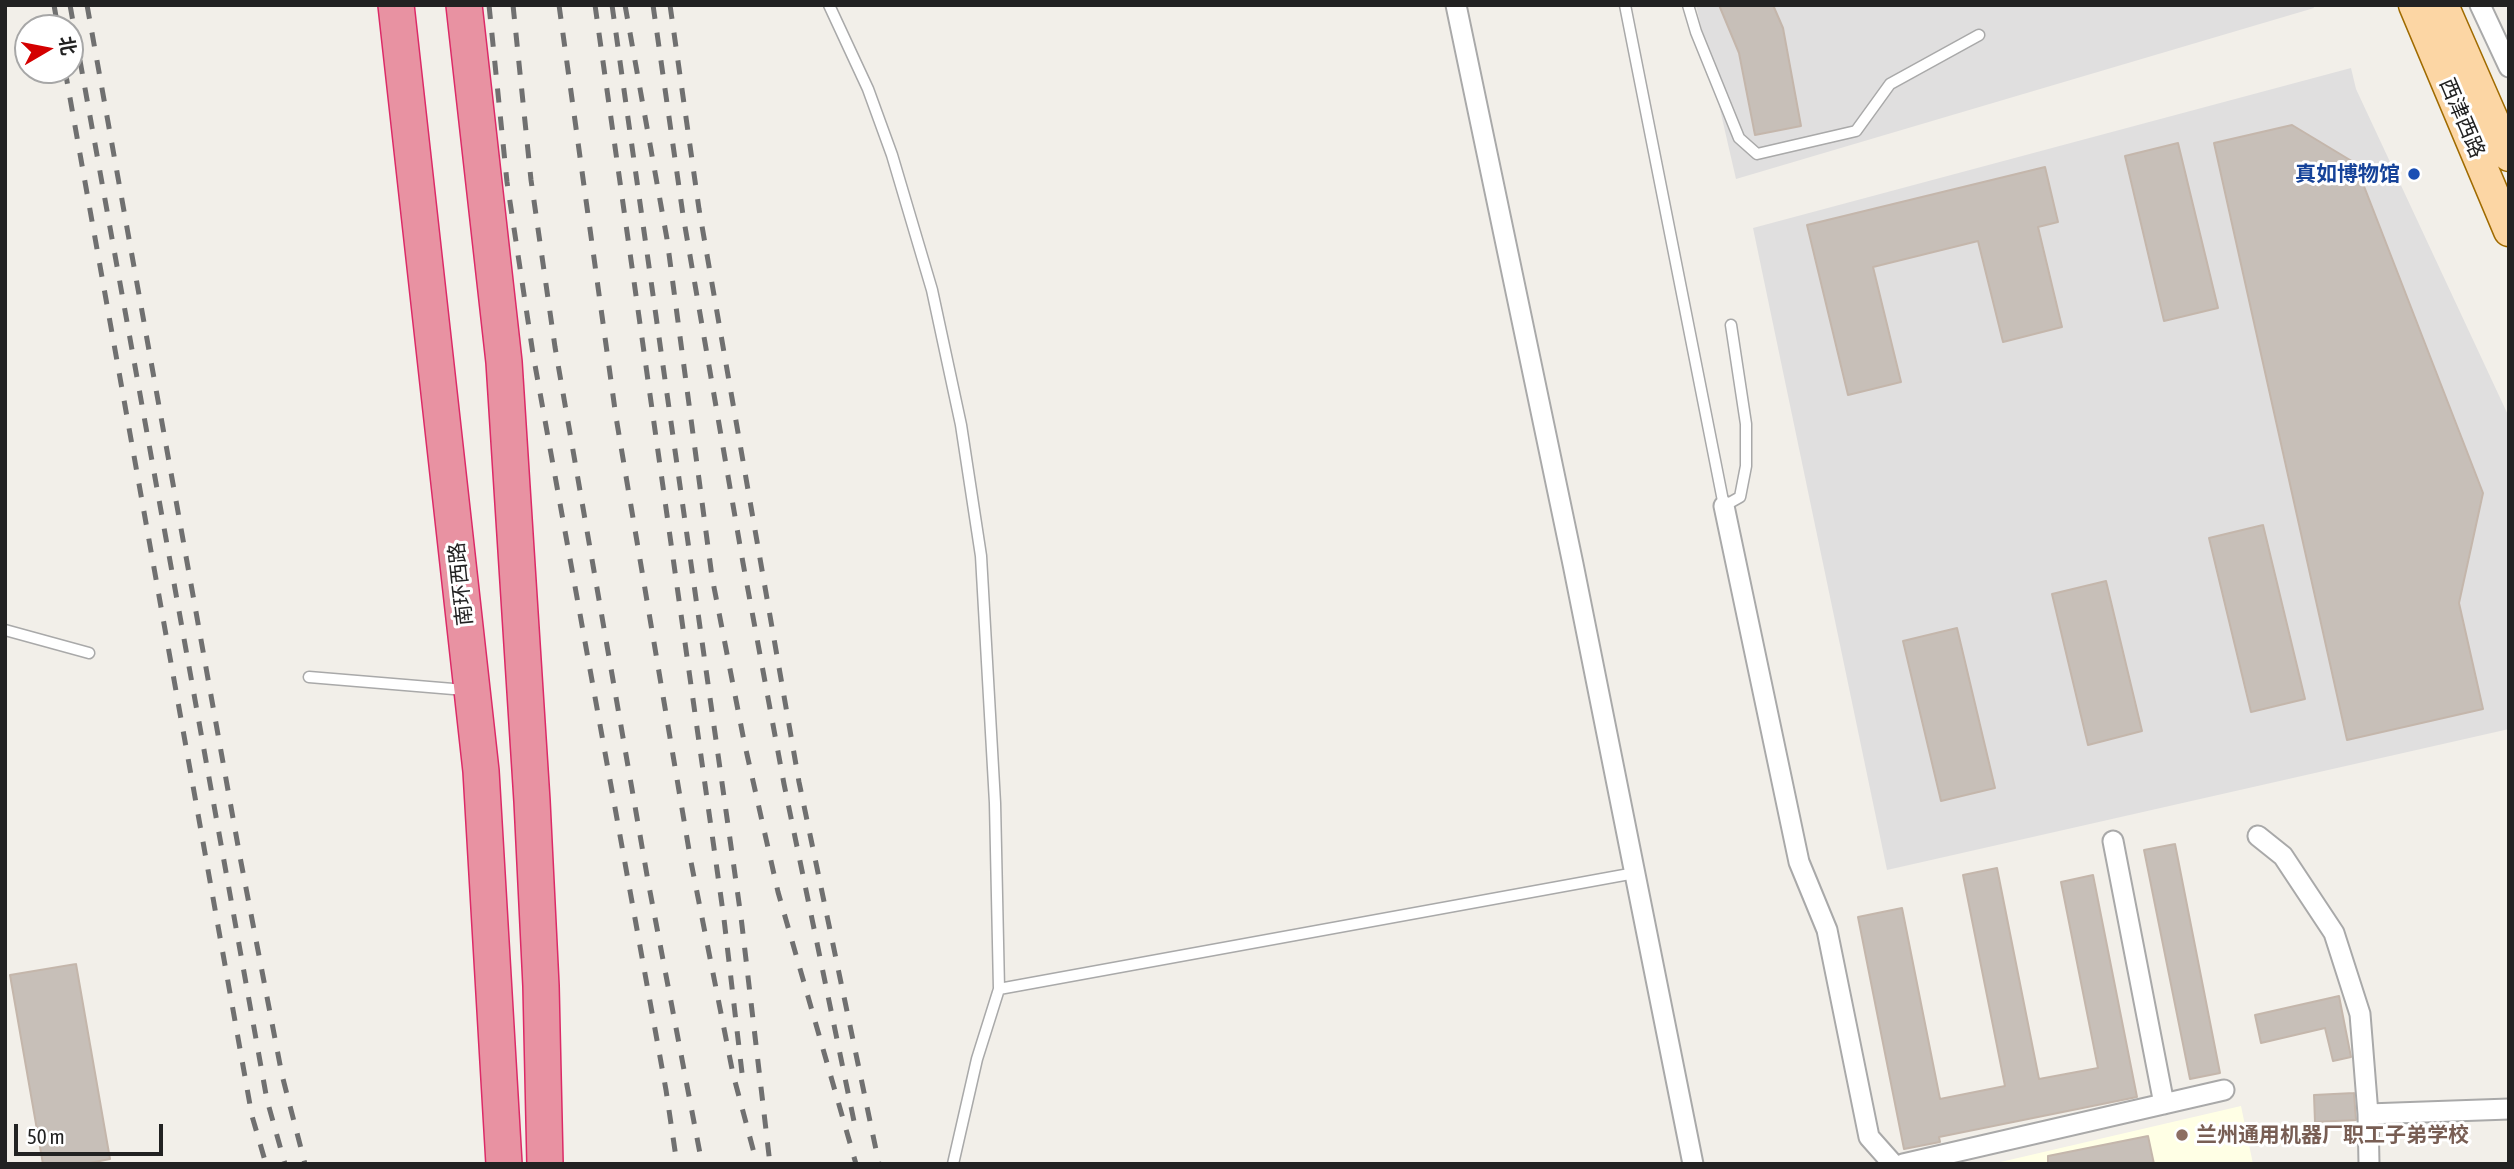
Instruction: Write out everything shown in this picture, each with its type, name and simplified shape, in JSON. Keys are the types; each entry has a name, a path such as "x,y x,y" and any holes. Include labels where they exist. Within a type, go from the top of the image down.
{"highway":[{"name":"南环西路","path":"396,5 481,771 504,1164"},
{"path":"464,5 504,362 533,814 541,986 545,1164"}],"main road":[{"name":"西津西路","path":"2414,5 2509,232"},
{"name":"西津西路","path":"2443,5 2509,156"}],"street":[{"path":"1456,5 1570,550 1693,1164"},
{"path":"2480,5 2509,67"},
{"path":"1724,506 1799,862 1827,930 1868,1137 1893,1164"},
{"path":"2258,836 2283,856 2334,933 2360,1014 2369,1164"},
{"path":"2113,841 2164,1104"},
{"path":"1903,1164 2224,1090"},
{"path":"2368,1114 2509,1109"}],"lane":[{"path":"830,5 868,89 912,223 942,336 965,451 981,556 995,803 999,989 977,1059 953,1164"},
{"path":"1625,5 1724,506 1740,497 1746,466 1746,424 1731,325"},
{"path":"1688,5 1696,32 1739,138 1757,154 1856,131 1890,84 1979,35"},
{"path":"5,630 89,653"},
{"path":"309,677 473,691"},
{"path":"999,989 1635,873"}],"shaded area":[{"path":"1696,5 2313,5 2314,8 1736,179"},
{"path":"2351,68 2356,89 2509,417 2509,729 1887,870 1753,228"},
{"name":"兰州通用机器厂职工子弟学校","path":"2241,1106 2253,1164 1992,1164"}],"building":[{"path":"1719,5 1773,5 1783,28 1801,126 1755,135 1739,53"},
{"path":"2292,125 2355,163 2483,493 2459,603 2483,709 2347,740 2214,143"},
{"path":"2178,143 2218,308 2164,321 2125,156"},
{"path":"2045,167 2058,222 2038,227 2062,327 2003,342 1978,241 1873,267 1901,382 1848,395 1807,225"},
{"path":"2263,525 2305,699 2251,712 2209,538"},
{"path":"2106,581 2142,731 2088,745 2052,594"},
{"path":"1957,628 1995,788 1941,801 1903,641"},
{"path":"2175,844 2220,1073 2190,1079 2144,850"},
{"path":"1997,868 2039,1079 2098,1068 2061,882 2093,875 2137,1097 1939,1137 1940,1142 1904,1149 1858,917 1902,908 1940,1099 2005,1086 1963,875"},
{"path":"76,964 110,1159 85,1164 43,1164 10,975"},
{"path":"2339,996 2351,1057 2333,1061 2325,1028 2261,1043 2255,1015"},
{"path":"2354,1093 2356,1120 2315,1122 2314,1095"},
{"path":"2148,1136 2154,1164 2048,1164 2048,1156"}],"railway":[{"path":"54,5 56,14"},
{"path":"70,5 267,1100 285,1164"},
{"path":"87,5 240,857 282,1075 305,1164"},
{"path":"489,5 507,182 533,354 666,1090 677,1164"},
{"path":"513,5 531,180 555,347 648,881 702,1164"},
{"path":"559,5 616,417 691,862 733,1074 757,1164"},
{"path":"595,5 724,919 742,1073"},
{"path":"612,5 741,917 770,1164"},
{"path":"625,5 667,239 712,577 744,741 778,892 856,1164"},
{"path":"653,5 683,215 743,563 784,784 856,1131"},
{"path":"670,5 699,209 799,782 879,1164"},
{"path":"68,84 252,1116 266,1164"}],"place":[{"name":"真如博物馆","path":"2414,174"},
{"name":"兰州通用机器厂职工子弟学校","path":"2182,1135"}]}
